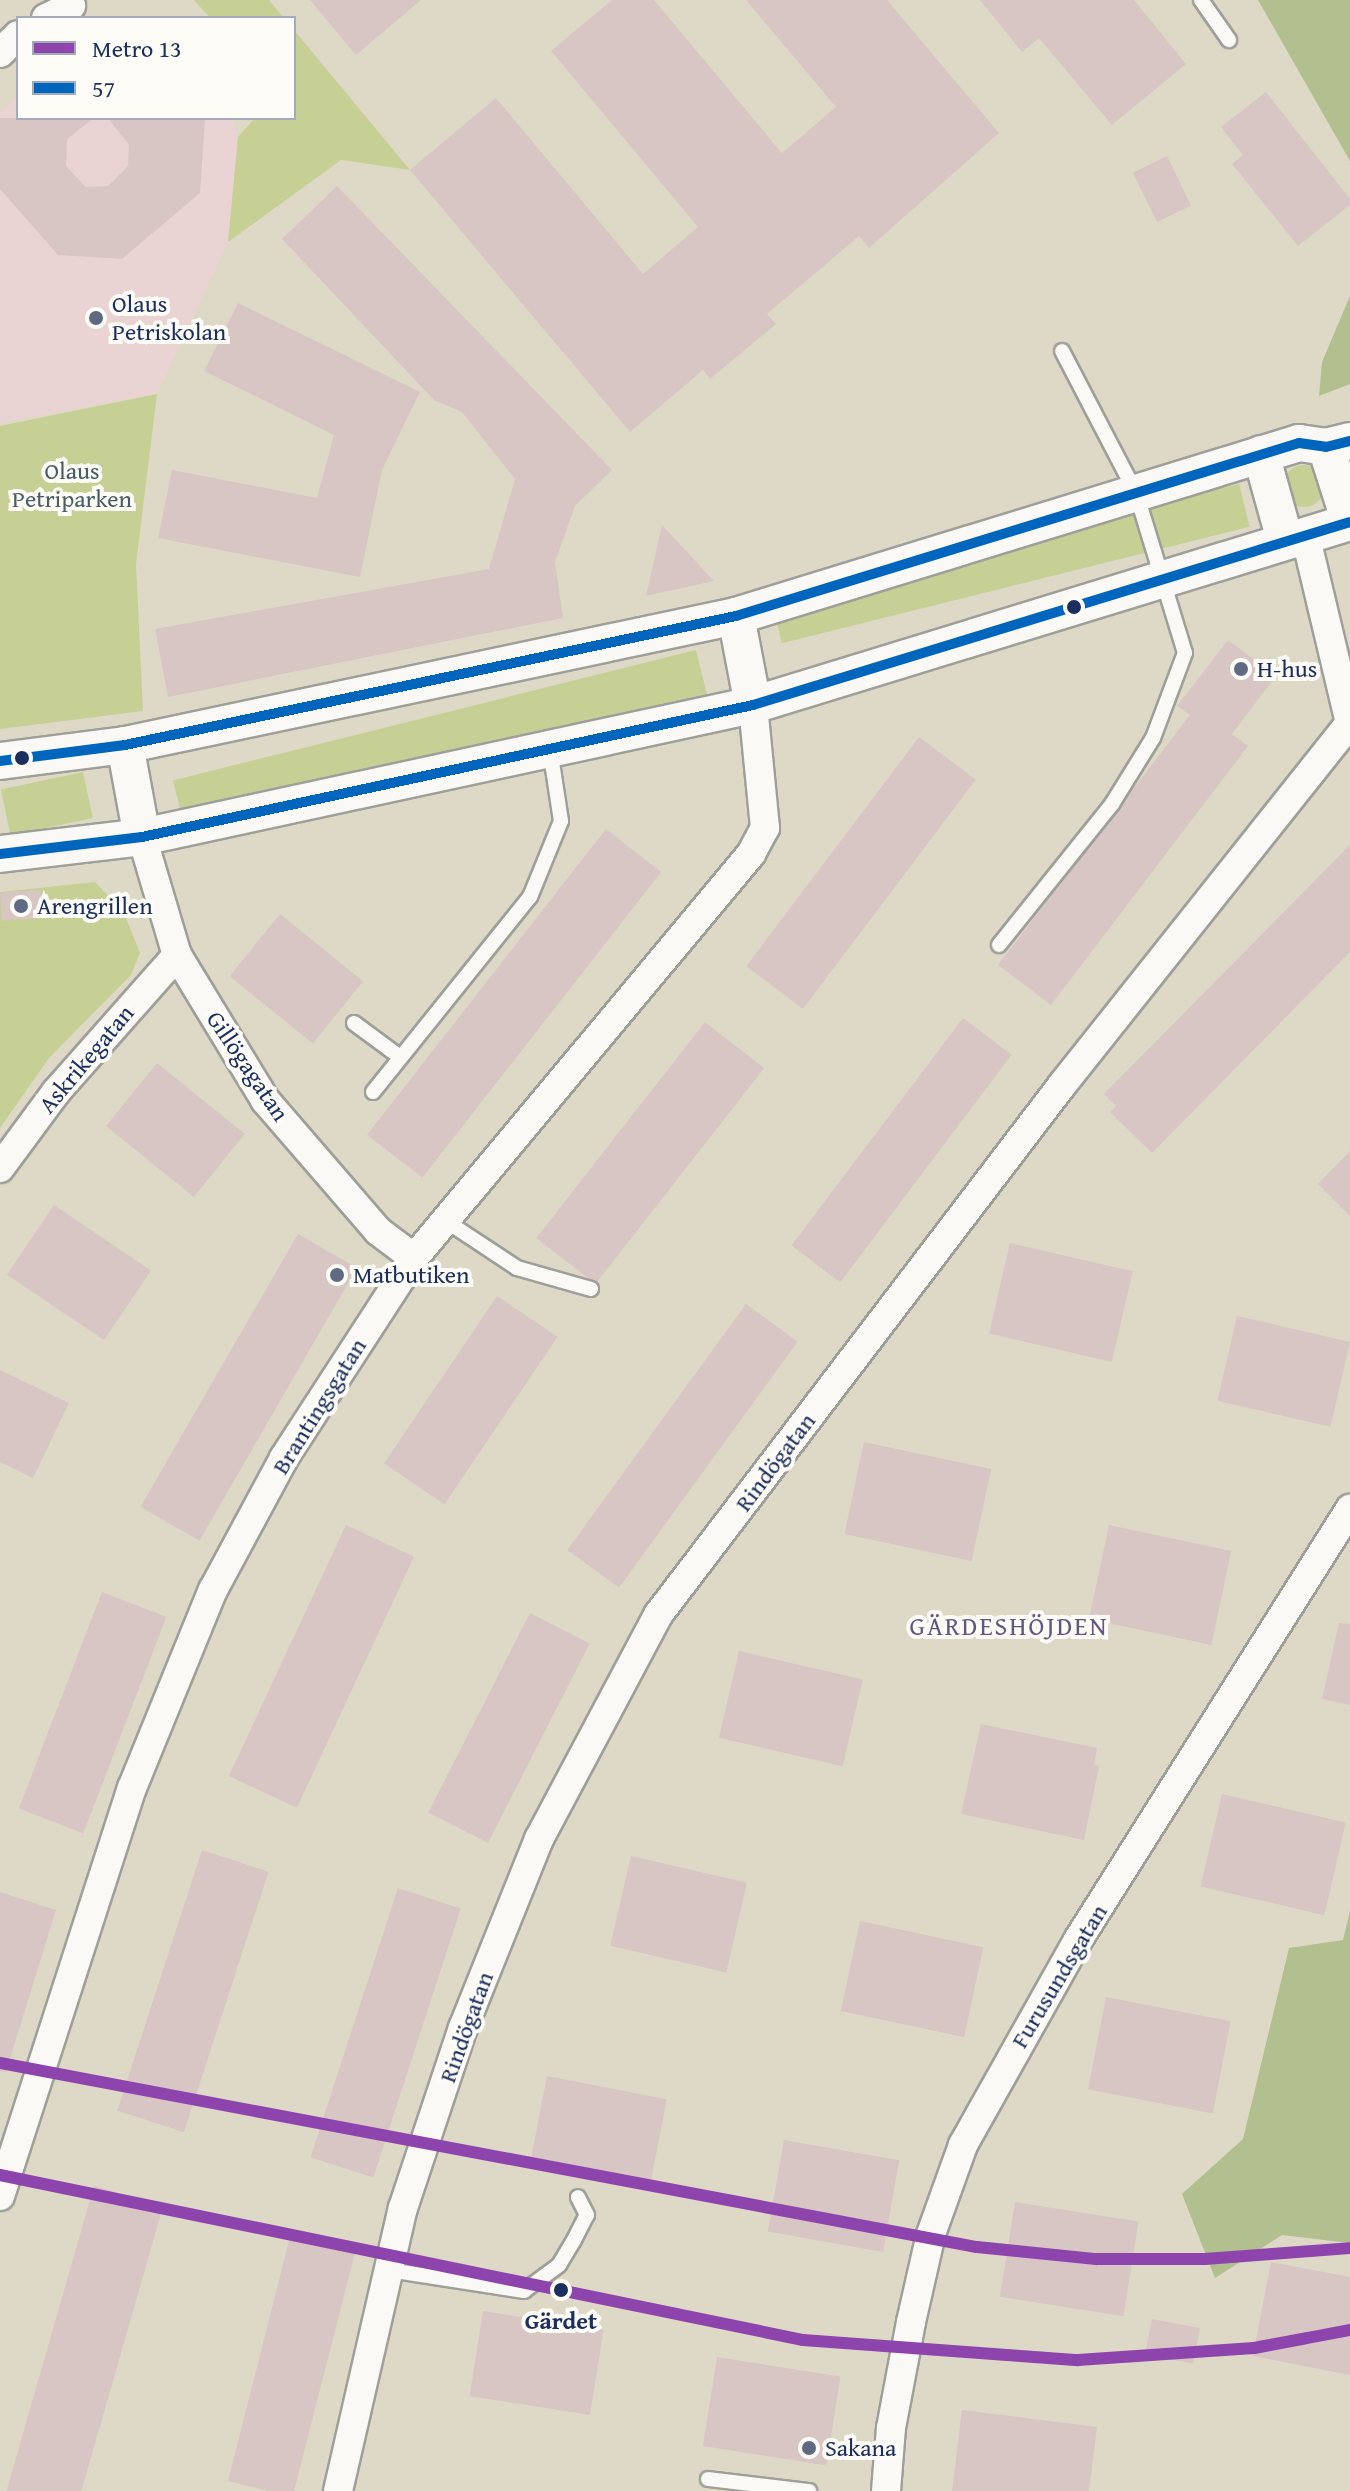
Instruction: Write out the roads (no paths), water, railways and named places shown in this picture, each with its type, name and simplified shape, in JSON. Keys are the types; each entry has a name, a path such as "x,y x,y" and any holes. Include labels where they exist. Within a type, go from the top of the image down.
{"street":[{"path":"0,53 16,37"},
{"path":"0,761 125,745 736,616 1299,443 1338,444 1350,522 1163,576 753,705 142,837 0,854"},
{"path":"1261,454 1295,537"},
{"name":"Rindögatan","path":"338,2491 403,2208 463,2028 539,1839 658,1615 1062,1085 1350,723 1295,537"},
{"path":"736,616 753,705"},
{"name":"Brantingsgatan","path":"0,2196 132,1788 213,1590 284,1458 414,1258 751,854 765,828 753,705"},
{"path":"125,745 142,837"},
{"name":"Gillögagatan","path":"142,837 177,955 265,1100 378,1231 414,1258"},
{"name":"Askrikegatan","path":"0,1168 56,1092 177,955"},
{"name":"Furusundsgatan","path":"886,2491 891,2428 911,2322 931,2234 963,2145 1078,1940 1350,1509"}],"lane":[{"path":"1201,0 1229,40"},
{"path":"999,945 1112,804 1153,738 1178,682 1185,653 1136,493 1062,351"},
{"path":"373,1092 537,883 561,821 550,749"},
{"path":"354,1023 400,1057"},
{"path":"446,1221 517,1268 591,1289"},
{"path":"389,2270 524,2291 559,2265 574,2240 587,2215 578,2197"},
{"path":"708,2479 809,2491"}],"metro line":[{"name":"13","path":"0,2063 977,2247 1096,2259 1205,2259 1350,2248"},
{"name":"13","path":"0,2175 803,2340 1078,2360 1254,2348 1350,2330"}],"place":[{"name":"Olaus Petriskolan","path":"96,318"},
{"name":"H-hus","path":"1241,669"},
{"name":"Arengrillen","path":"21,906"},
{"name":"Matbutiken","path":"337,1275"},
{"name":"Gärdet","path":"561,2290"},
{"name":"Sakana","path":"809,2448"}],"district":[{"name":"GÄRDESHÖJDEN","path":"1009,1626"}],"park label":[{"name":"Olaus Petriparken","path":"72,485"}]}
